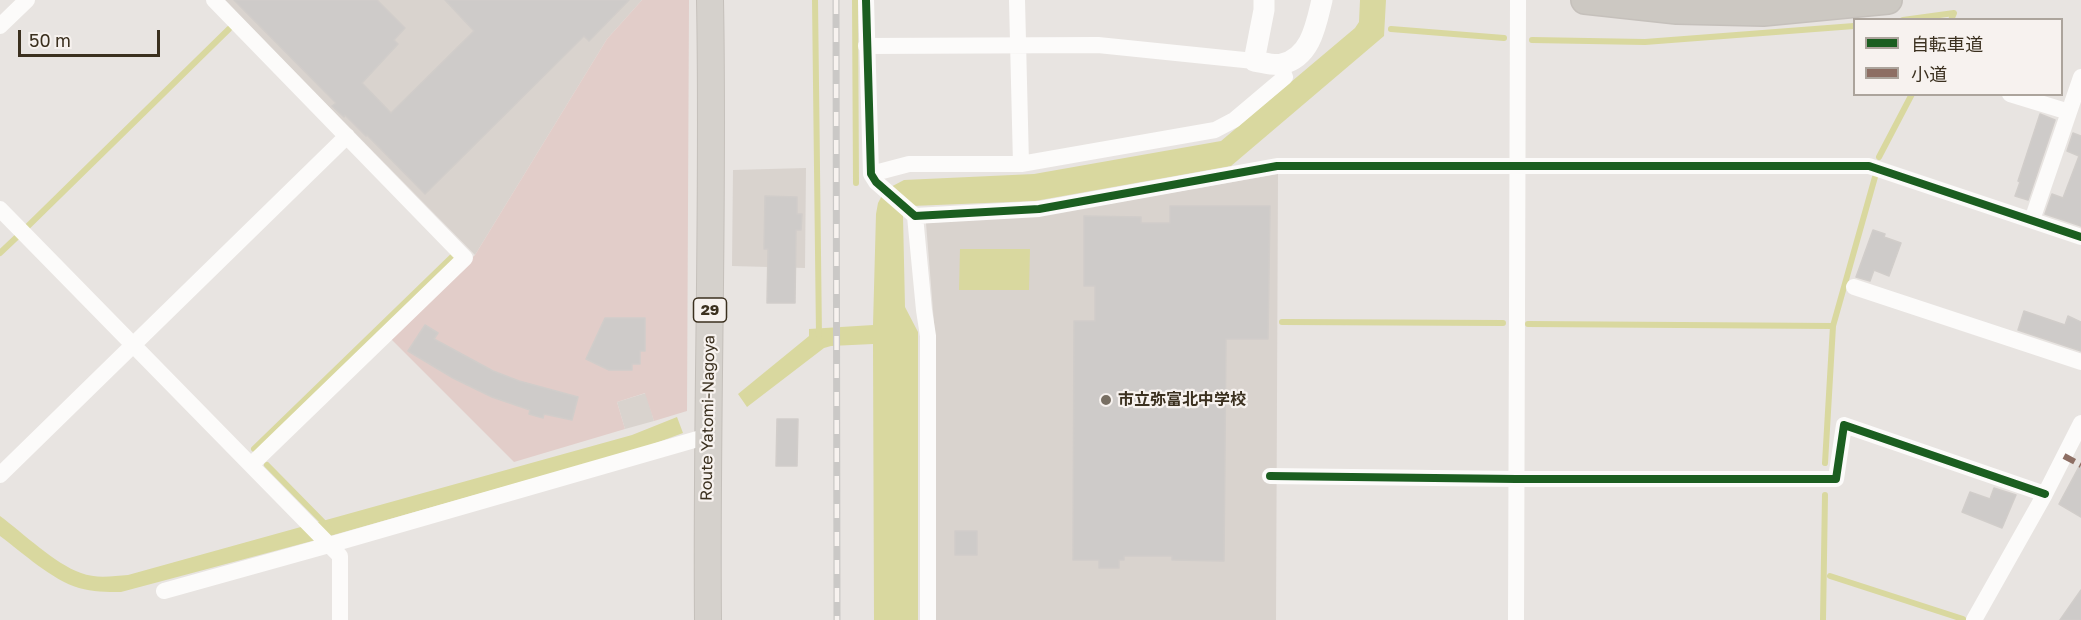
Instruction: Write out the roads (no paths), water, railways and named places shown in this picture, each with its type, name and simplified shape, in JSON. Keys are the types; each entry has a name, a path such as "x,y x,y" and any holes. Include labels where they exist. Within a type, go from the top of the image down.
{"highway":[{"path":"1585,0 1677,10 1763,12 1888,0"}],"main road":[{"name":"Route Yatomi-Nagoya","path":"708,620 712,111 710,0"}],"street":[{"path":"0,26 27,0"},
{"path":"214,0 465,258 250,465"},
{"path":"866,0 866,46 876,179 913,215 928,336 928,620"},
{"path":"1017,0 1021,164"},
{"path":"1254,61 1264,0"},
{"path":"866,46 1098,45 1280,65 1296,58 1306,48 1315,30 1322,0"},
{"path":"1516,620 1518,0"},
{"path":"876,179 909,164 1021,164 1215,130 1234,120 1285,77 1280,65"},
{"path":"2032,220 2081,77"},
{"path":"2017,96 2069,112"},
{"path":"0,475 346,136"},
{"path":"913,215 1039,209 1277,166 1869,166 2081,237"},
{"path":"0,209 340,556 340,620"},
{"path":"1854,287 2081,362"},
{"path":"1974,620 2045,494 2081,423"},
{"path":"1270,476 1836,479 1844,425 2045,494"},
{"path":"164,591 708,436"}],"waterway":[{"path":"815,0 819,336"},
{"path":"855,0 856,183"},
{"path":"1918,18 1954,13 1952,18"},
{"path":"1532,40 1645,42 1853,26"},
{"path":"27,227 229,29"},
{"path":"1391,29 1504,38"},
{"path":"1879,157 1911,96"},
{"path":"1825,463 1833,326 1875,177"},
{"path":"0,253 19,235"},
{"path":"254,449 452,257"},
{"path":"1282,322 1503,323"},
{"path":"1528,324 1833,326"},
{"path":"267,465 328,527"},
{"path":"1823,620 1825,495"},
{"path":"1830,576 1963,619"}],"railway":[{"path":"836,0 837,620"}],"place":[{"name":"市立弥富北中学校","path":"1106,400"}]}
